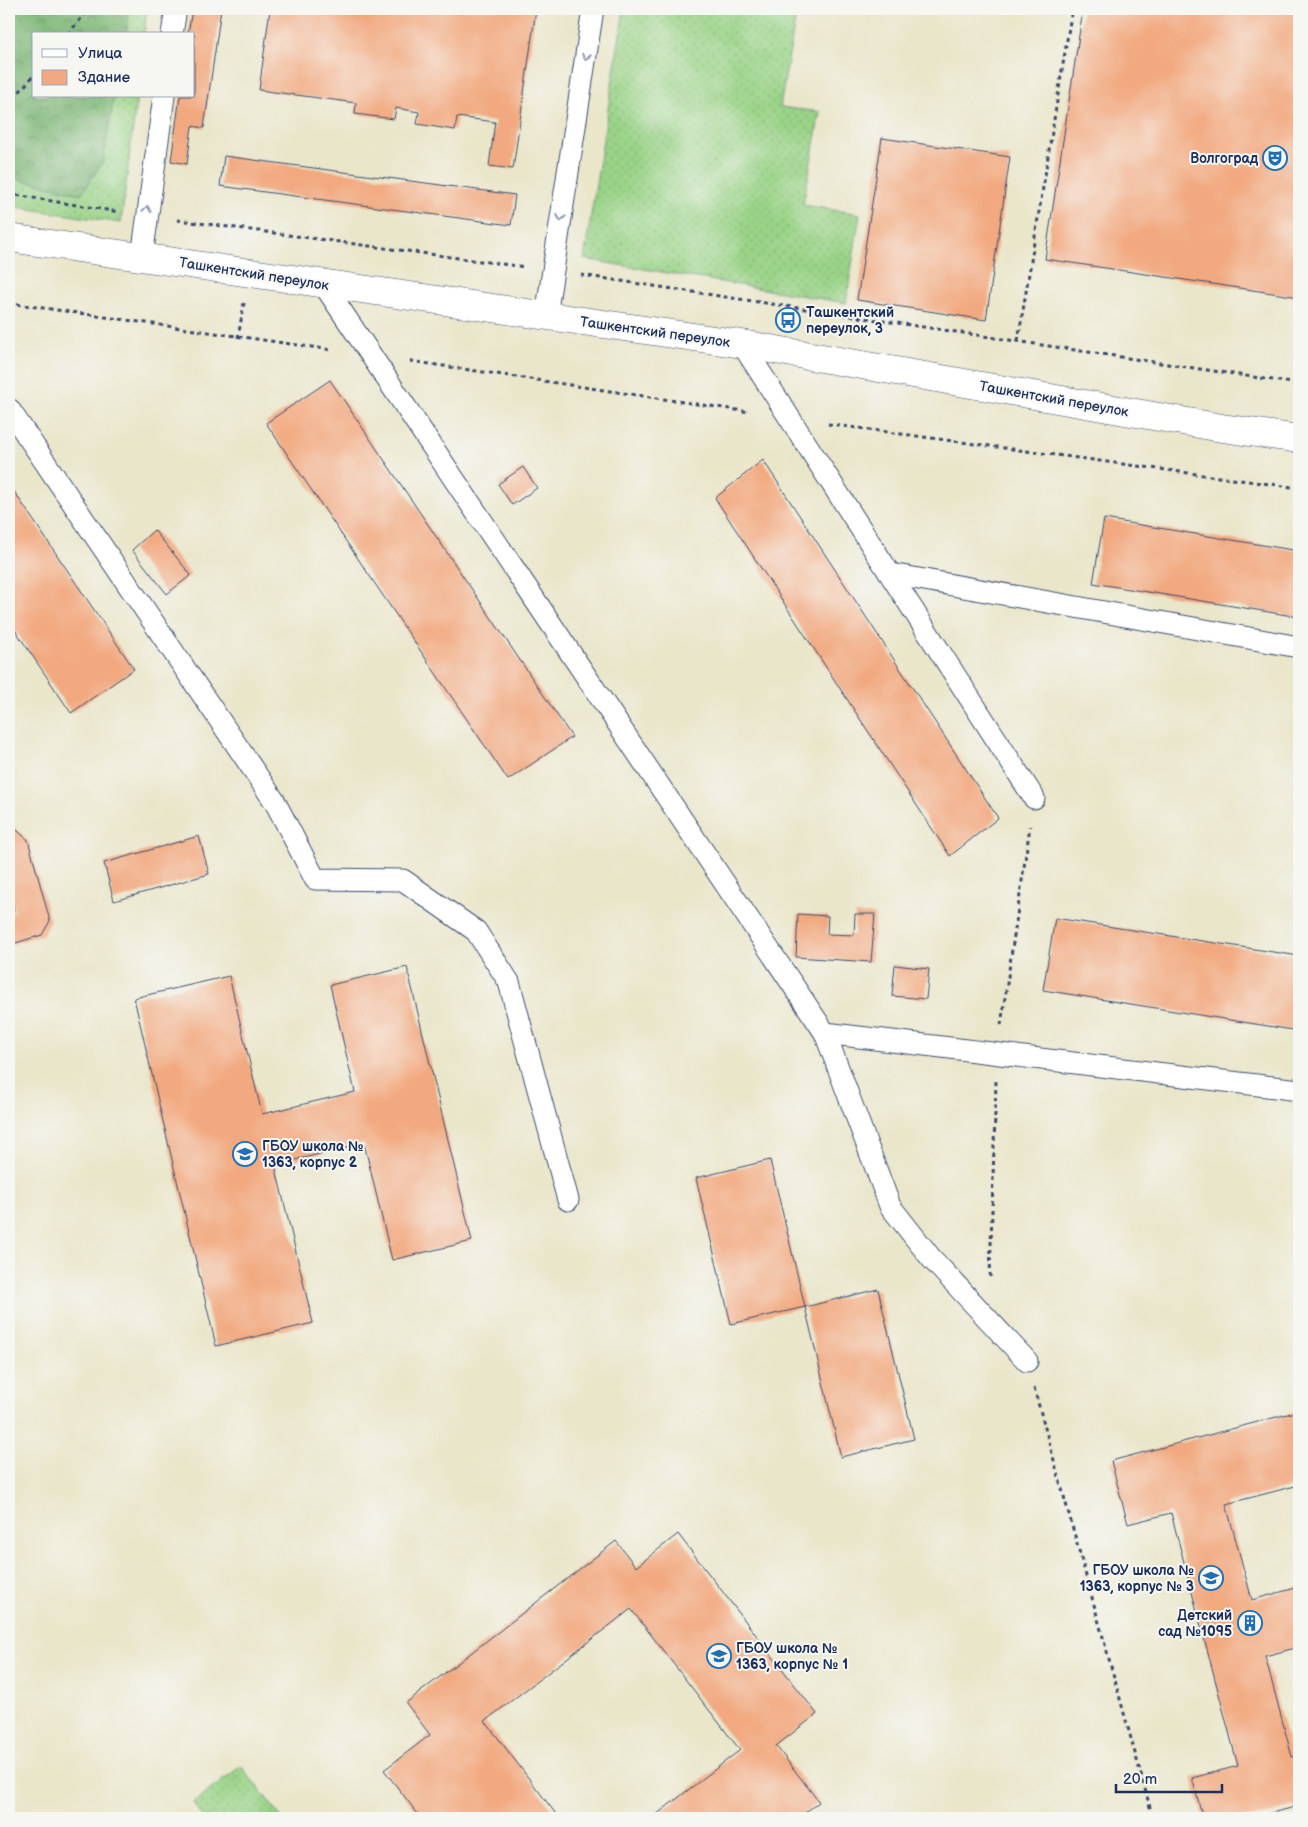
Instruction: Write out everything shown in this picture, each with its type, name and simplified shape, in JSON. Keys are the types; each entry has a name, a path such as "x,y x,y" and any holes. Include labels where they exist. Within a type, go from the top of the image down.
{"street":[{"name":"Ташкентский переулок","path":"9,238 742,344 1299,440"}],"lane":[{"path":"172,32 176,9"},
{"path":"546,316 593,9"},
{"path":"142,257 146,216 164,98"},
{"path":"324,285 825,1033 890,1206 931,1258 1026,1361"},
{"path":"742,344 1034,798"},
{"path":"9,409 275,802 315,879 403,880 476,932 509,982 568,1200"},
{"path":"891,574 1299,647"},
{"path":"825,1033 1299,1090"}],"path":[{"path":"9,20 10,9"},
{"path":"70,32 89,9"},
{"path":"1018,341 1072,9"},
{"path":"9,104 32,77"},
{"path":"9,194 146,216 553,270 1299,384"},
{"path":"9,303 372,355 792,419 1299,488"},
{"path":"989,1320 997,1054 1034,798"},
{"path":"1026,1361 1153,1818"}],"green space":[{"path":"9,9 147,9 144,32 32,32 32,98 137,98 121,223 9,206"},
{"path":"9,9 130,9 126,32 32,32 32,98 114,98 103,162 81,194 9,177"},
{"path":"624,9 797,9 780,107 820,112 803,205 860,214 846,303 584,259"},
{"path":"241,1766 282,1818 204,1818 193,1803"}],"building":[{"path":"192,9 221,9 204,128 192,126 187,164 171,161 180,98 195,98 195,32 188,32"},
{"path":"270,9 536,9 513,169 489,166 495,122 457,117 455,130 417,124 419,112 396,108 394,119 355,114 356,103 259,90"},
{"path":"1083,9 1299,9 1299,297 1045,259"},
{"path":"882,138 1010,157 986,320 857,300"},
{"path":"224,156 515,195 511,225 220,186"},
{"path":"330,380 572,737 508,780 266,423"},
{"path":"763,460 998,818 950,856 715,498"},
{"path":"523,467 537,488 512,505 498,484"},
{"path":"9,484 134,669 71,713 9,621"},
{"path":"1104,519 1299,551 1299,617 1093,583"},
{"path":"154,530 191,575 167,594 132,550"},
{"path":"9,823 28,840 50,921 42,935 9,945 9,913 14,912 9,886"},
{"path":"199,836 209,874 114,901 104,863"},
{"path":"798,914 828,916 827,934 854,935 855,914 875,914 871,962 796,957"},
{"path":"1055,918 1299,956 1299,1031 1043,990"},
{"path":"895,965 929,969 926,999 892,996"},
{"name":"ГБОУ школа № 1363, корпус 2","path":"407,967 472,1241 392,1260 364,1143 275,1165 313,1323 216,1346 134,998 229,976 262,1114 355,1092 330,985"},
{"path":"770,1160 805,1307 731,1324 696,1178"},
{"path":"878,1289 914,1439 841,1457 805,1307"},
{"name":"Детский сад №1095","path":"1299,1411 1299,1485 1226,1504 1252,1600 1299,1587 1299,1647 1265,1656 1292,1757 1299,1755 1299,1806 1252,1818 1203,1818 1192,1778 1238,1766 1171,1513 1128,1524 1111,1461"},
{"name":"ГБОУ школа № 1363, корпус № 1","path":"678,1534 817,1714 776,1746 819,1802 798,1818 652,1818 740,1750 631,1609 485,1721 559,1818 421,1818 384,1770 430,1735 406,1703 616,1541 636,1567"}],"place":[{"name":"Волгоград","path":"1275,158"},
{"name":"Ташкентский переулок, 3","path":"788,320"},
{"name":"ГБОУ школа № 1363, корпус 2","path":"245,1154"},
{"name":"ГБОУ школа № 1363, корпус № 3","path":"1211,1578"},
{"name":"Детский сад №1095","path":"1250,1623"},
{"name":"ГБОУ школа № 1363, корпус № 1","path":"719,1656"}]}
